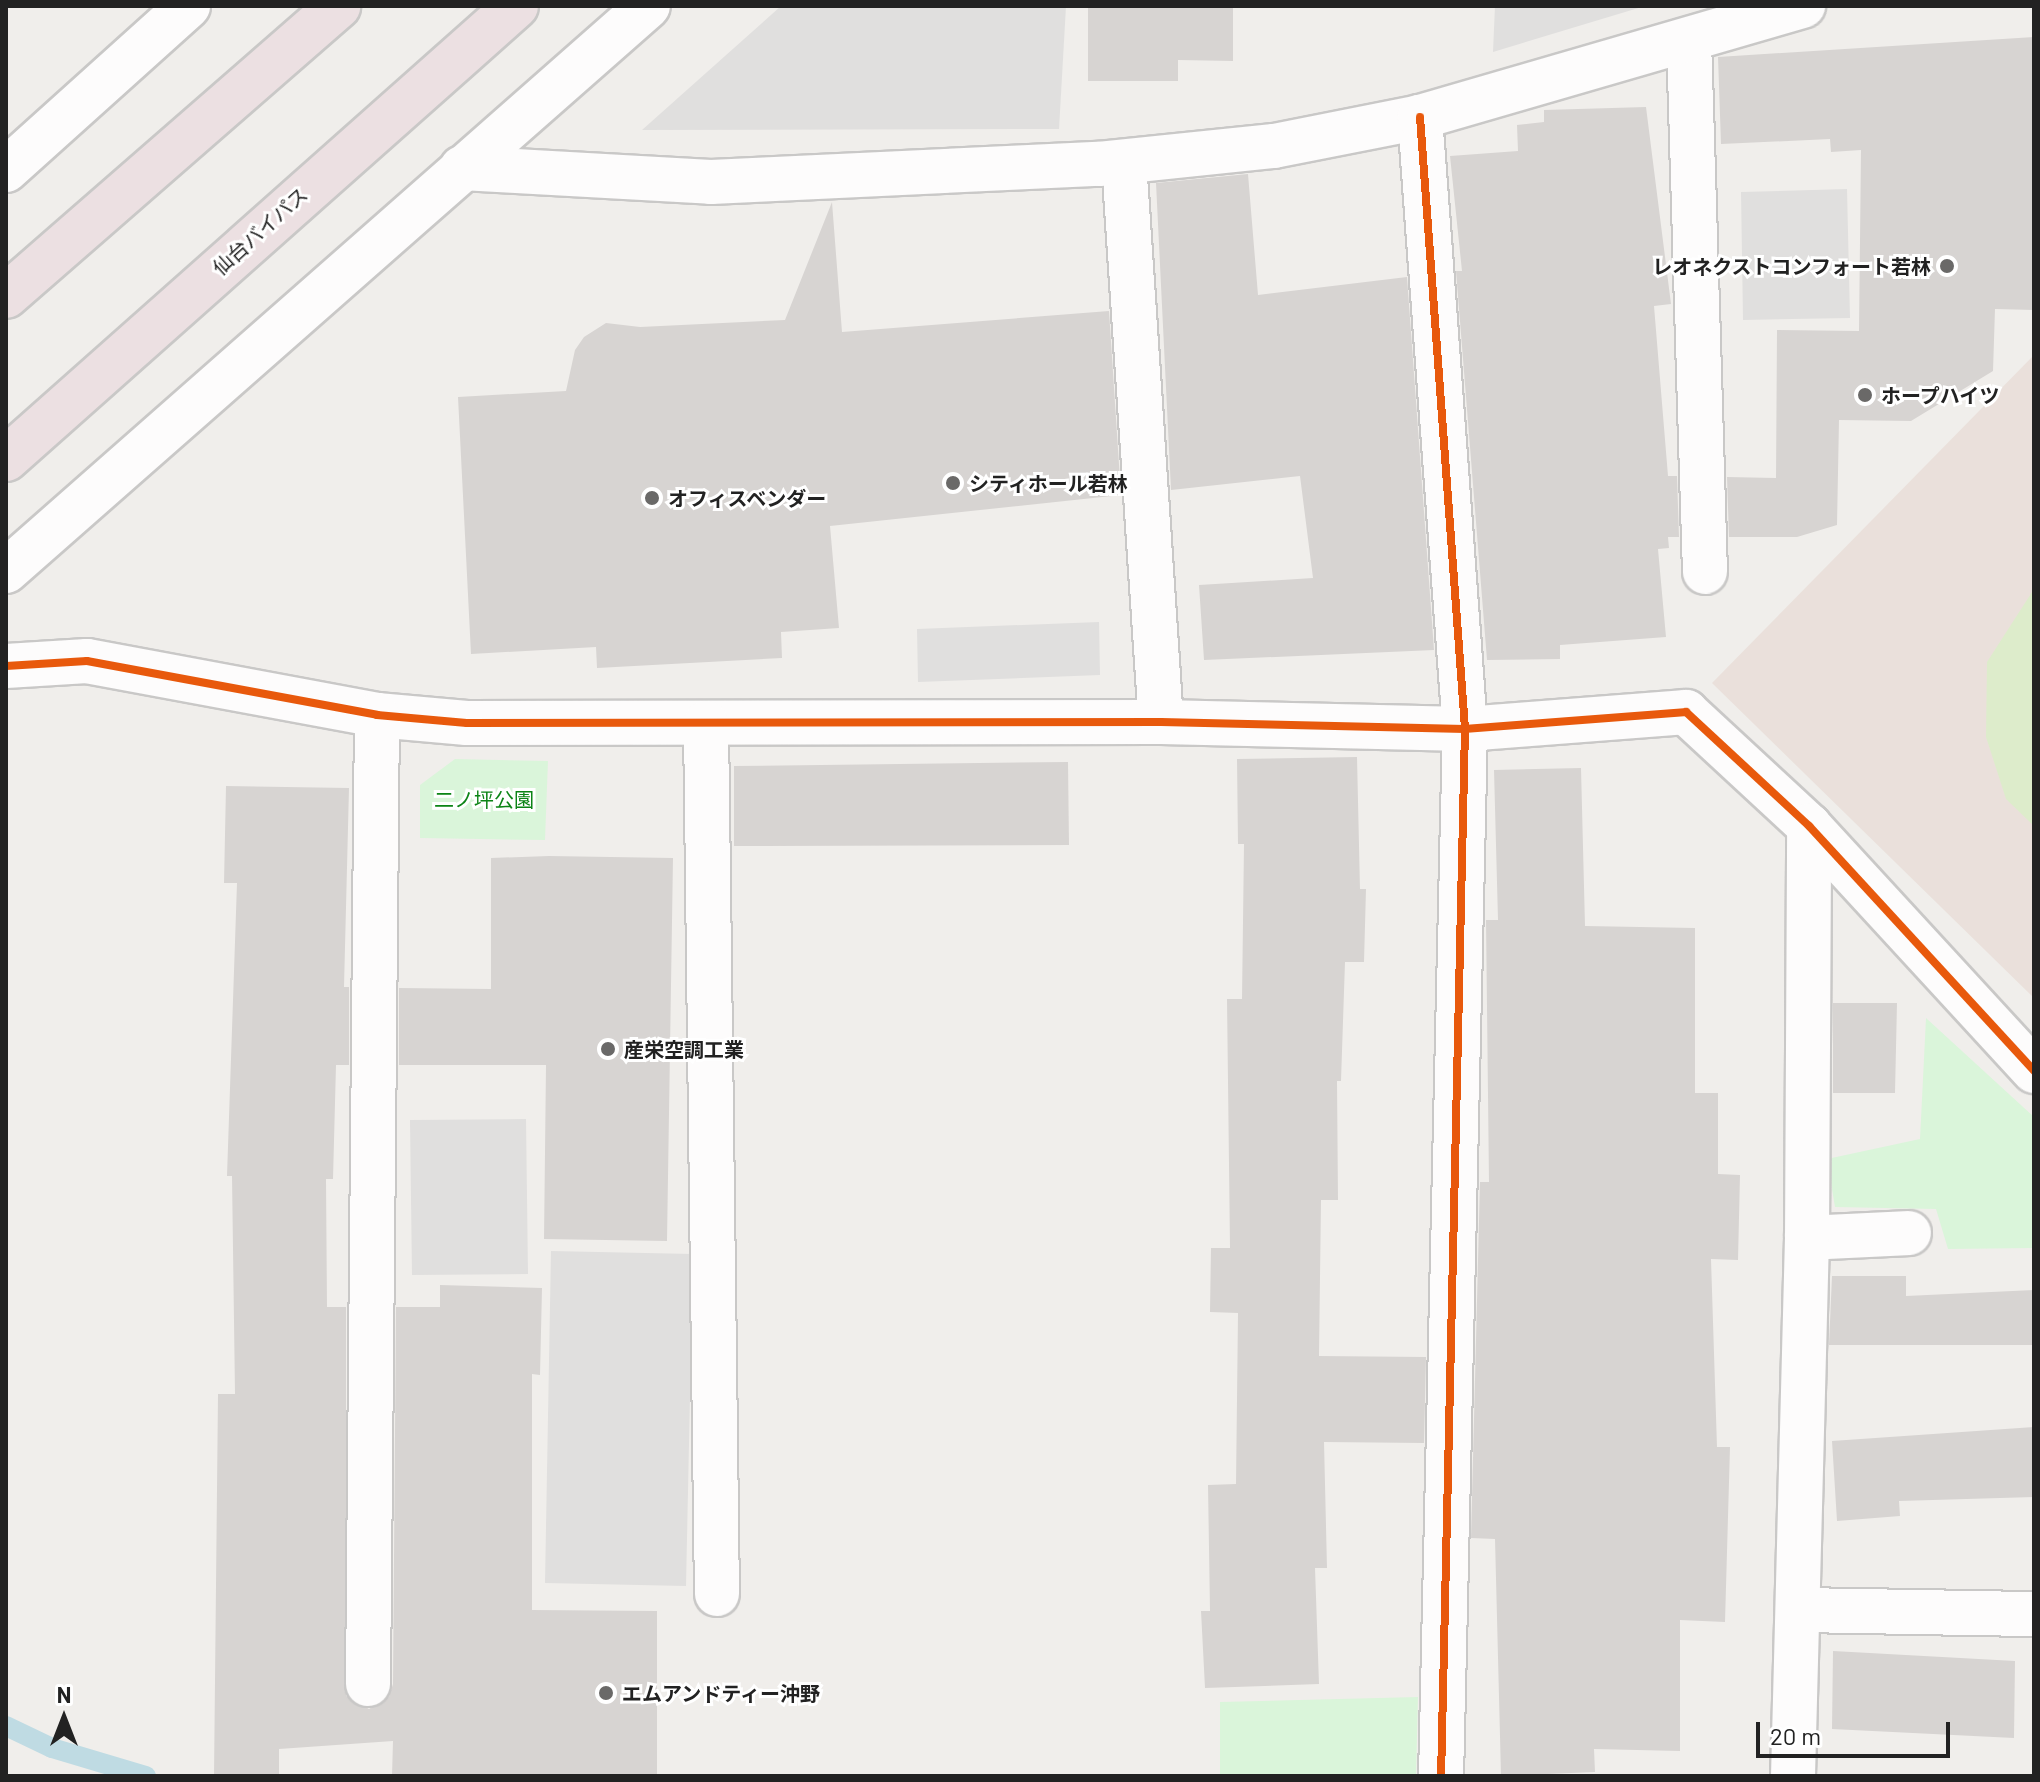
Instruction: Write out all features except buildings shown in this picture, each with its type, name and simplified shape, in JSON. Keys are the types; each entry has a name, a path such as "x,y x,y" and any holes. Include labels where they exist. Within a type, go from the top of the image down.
{"highway":[{"path":"6,296 338,6"},
{"name":"仙台バイパス","path":"6,459 516,6"}],"street":[{"path":"6,170 188,6"},
{"path":"6,571 648,6"},
{"path":"462,168 711,182 1124,162 1274,146 1420,117 1803,6"},
{"path":"1689,40 1705,572"},
{"path":"1420,117 1465,729 1441,1776"},
{"path":"1124,162 1161,722"},
{"path":"6,666 87,661 377,715 467,723 1161,722 1465,729 1686,712 1809,826 2034,1071"},
{"path":"368,1684 377,715"},
{"path":"706,723 717,1594"},
{"path":"1793,1776 1800,1610 1807,1238 1809,826"},
{"path":"1807,1238 1909,1233"},
{"path":"1800,1610 2034,1614"}],"shaded area":[{"path":"781,6 1066,6 1059,129 642,130"},
{"path":"1495,6 1645,6 1493,52"},
{"path":"1847,189 1850,318 1743,320 1741,192"},
{"path":"2034,355 2034,998 1712,683"},
{"path":"1099,622 1100,675 918,682 917,629"},
{"path":"526,1119 528,1274 412,1275 410,1120"},
{"path":"551,1251 693,1254 686,1586 545,1583"}],"green space":[{"path":"2034,589 2034,826 2006,799 1986,737 1987,662"},
{"name":"二ノ坪公園","path":"455,759 548,761 545,840 420,838 420,785"},
{"path":"1926,1018 2034,1117 2034,1248 1948,1249 1936,1209 1835,1207 1827,1159 1920,1139"},
{"path":"1418,1697 1416,1776 1220,1776 1220,1702"}],"waterway":[{"path":"6,1726 52,1748 146,1776"}],"cycle path":[{"path":"1420,117 1465,729 1441,1776"},
{"path":"6,666 87,661 377,715 467,723 1161,722 1465,729 1686,712 1809,826 2034,1071"}],"place":[{"name":"レオネクストコンフォート若林","path":"1947,266"},
{"name":"ホープハイツ","path":"1865,395"},
{"name":"シティホール若林","path":"953,483"},
{"name":"オフィスベンダー","path":"652,498"},
{"name":"産栄空調工業","path":"608,1049"},
{"name":"エムアンドティー沖野","path":"606,1693"}]}
